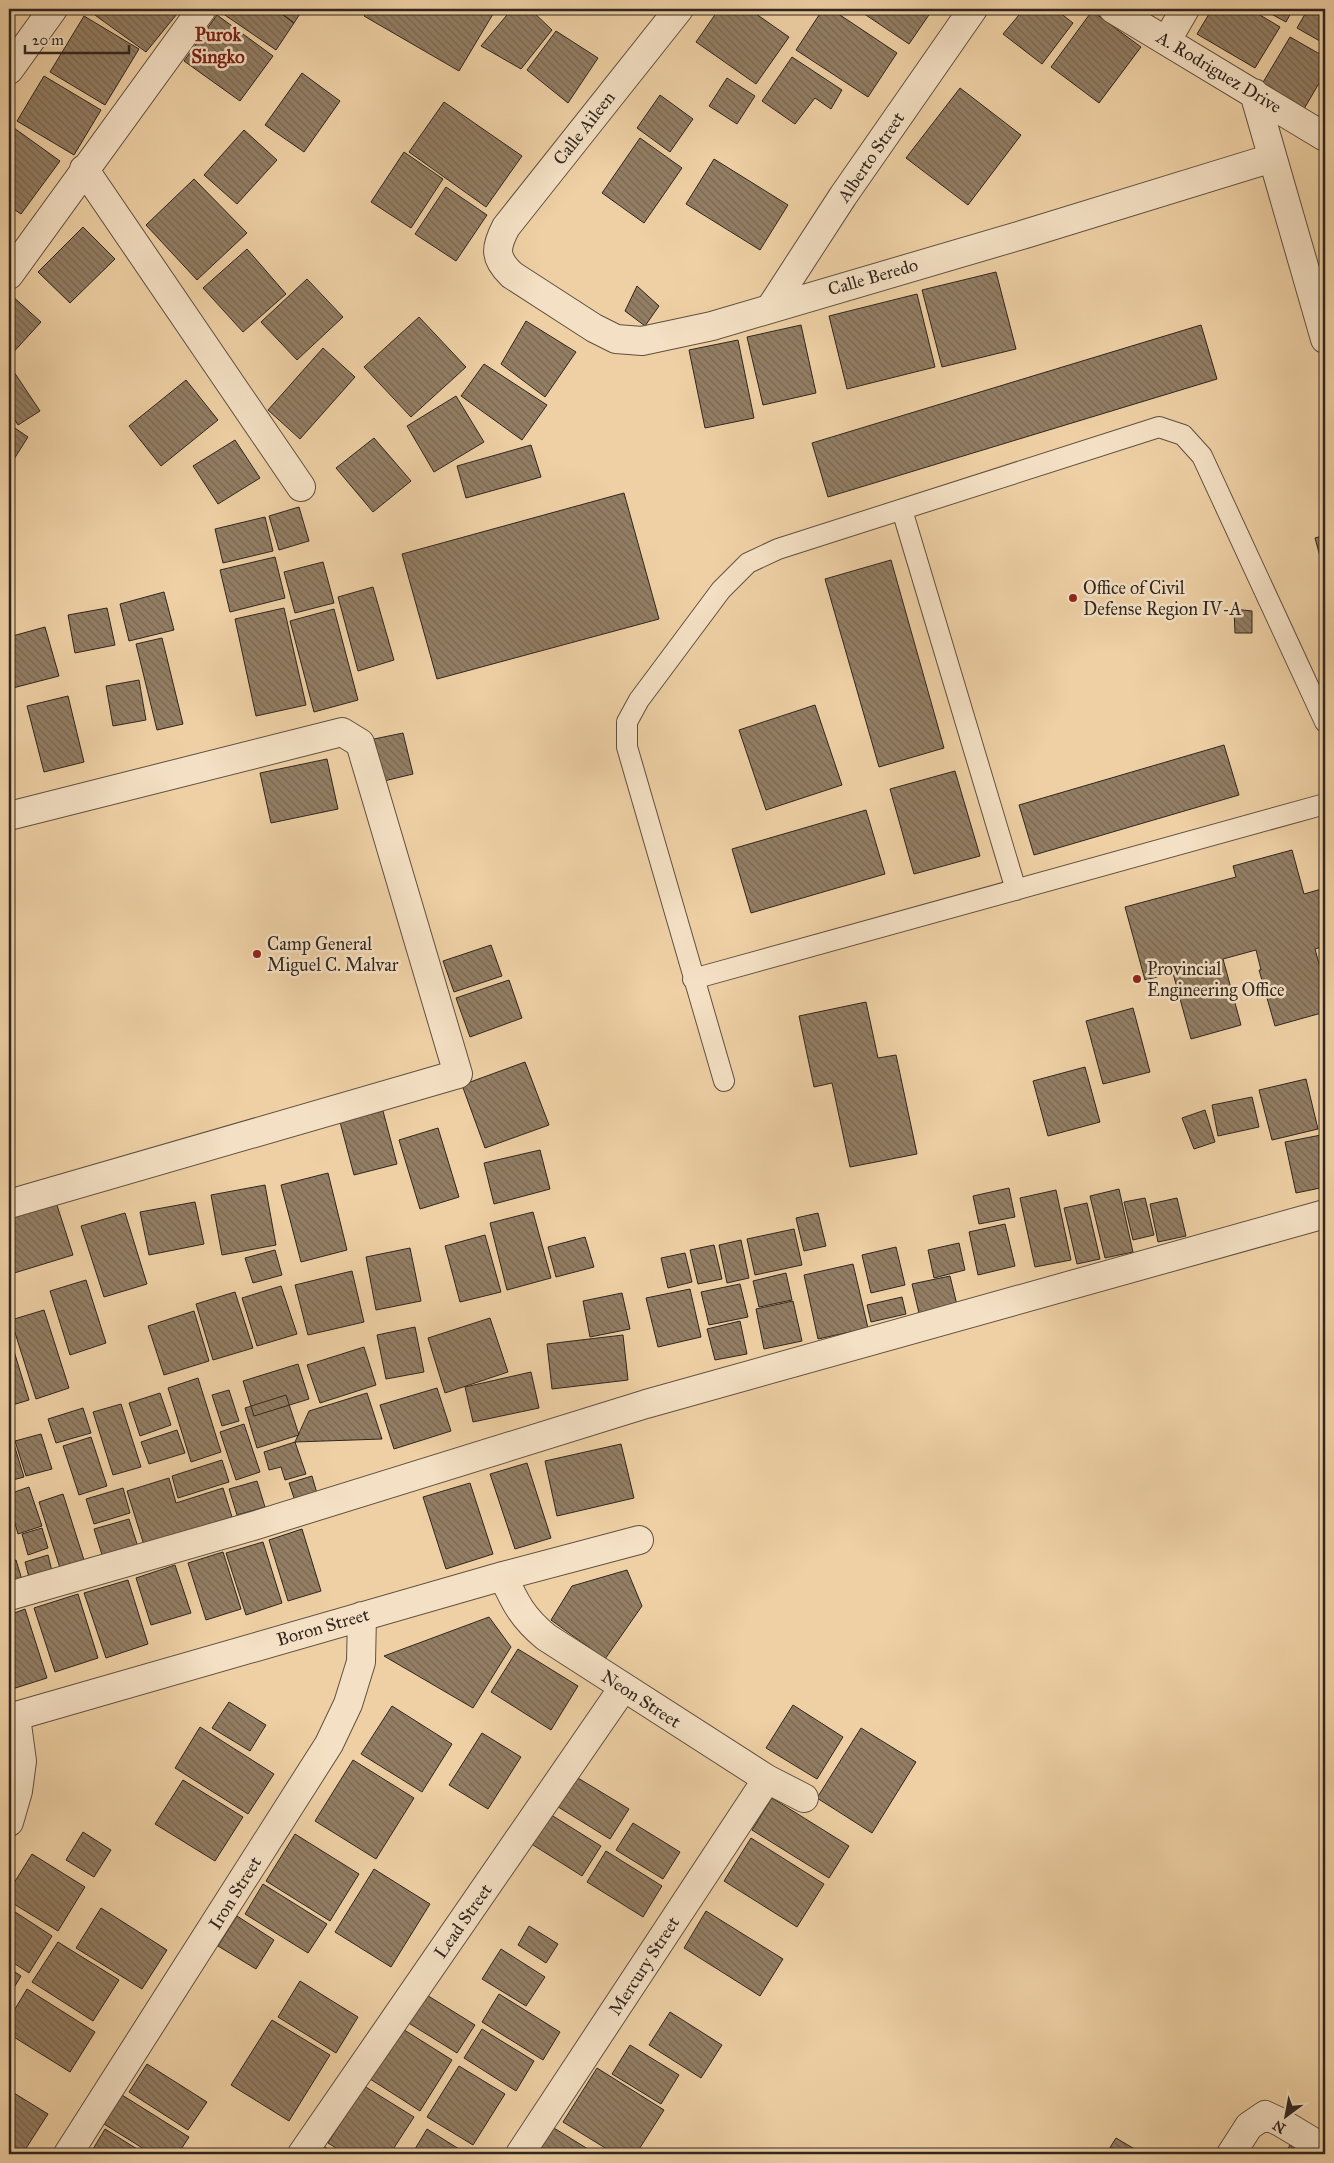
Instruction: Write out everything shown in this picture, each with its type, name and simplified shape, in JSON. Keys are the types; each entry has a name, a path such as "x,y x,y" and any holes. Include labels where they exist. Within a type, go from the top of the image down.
{"street":[{"path":"9,70 53,9"},
{"path":"9,275 84,169 202,9"},
{"name":"Calle Aileen","path":"497,251 506,227 678,9"},
{"name":"Alberto Street","path":"771,307 843,196 973,9"},
{"name":"A. Rodriguez Drive","path":"1113,9 1325,137"},
{"path":"1167,40 1185,9"},
{"path":"1254,93 1325,339"},
{"name":"Calle Beredo","path":"497,251 501,265 512,275 594,328 616,339 642,341 675,335 1025,234 1272,158"},
{"path":"84,169 301,487"},
{"path":"9,816 342,732 360,743 458,1074 9,1204"},
{"path":"9,1596 252,1526 646,1404 1325,1214"},
{"name":"Boron Street","path":"12,1717 503,1576 639,1540"},
{"name":"Neon Street","path":"503,1576 516,1605 529,1623 546,1637 767,1779 804,1798"},
{"name":"Iron Street","path":"68,2154 329,1744 348,1704 361,1662 362,1616"},
{"name":"Lead Street","path":"302,2154 623,1688"},
{"path":"9,1822 18,1791 22,1761 12,1717"},
{"name":"Mercury Street","path":"520,2154 767,1779"},
{"path":"1231,2154 1249,2126 1265,2115 1325,2149"}],"lane":[{"path":"724,1081 693,980 627,748 627,722 639,700 720,590 748,563 778,549 1159,427 1184,435 1202,456 1325,722"},
{"path":"902,510 1016,890"},
{"path":"693,980 1325,804"}],"building":[{"path":"89,9 181,9 146,52"},
{"path":"221,9 275,9 294,23 276,50 219,11"},
{"path":"275,9 303,9 294,23"},
{"path":"369,9 496,9 459,71 364,16"},
{"path":"512,9 530,9 552,30 521,69 481,46"},
{"path":"719,9 749,9 789,37 756,84 696,42"},
{"path":"823,9 831,9 897,53 868,97 796,50"},
{"path":"857,9 933,9 909,44"},
{"path":"1024,9 1055,9 1073,23 1042,64 1003,34"},
{"path":"1212,9 1250,9 1280,27 1255,68 1197,34"},
{"path":"1262,9 1293,9 1286,22"},
{"path":"1308,9 1325,9 1325,44 1297,28"},
{"path":"1092,11 1141,47 1099,103 1051,67"},
{"path":"217,15 273,56 240,101 184,61"},
{"path":"84,16 139,49 105,105 50,72"},
{"path":"556,31 598,58 568,103 527,70"},
{"path":"1290,37 1325,57 1325,73 1304,109 1262,84"},
{"path":"792,57 842,90 831,109 815,98 795,124 762,101"},
{"path":"302,73 340,101 304,152 265,125"},
{"path":"44,76 101,110 74,155 17,121"},
{"path":"727,78 755,96 737,124 709,106"},
{"path":"960,88 1021,135 968,205 906,158"},
{"path":"660,95 693,119 670,152 637,128"},
{"path":"444,102 522,156 486,207 409,152"},
{"path":"14,128 60,161 21,214 9,206 9,136"},
{"path":"244,130 277,160 237,204 204,175"},
{"path":"640,138 682,168 644,223 602,193"},
{"path":"404,152 443,179 411,228 371,202"},
{"path":"714,159 788,205 760,250 686,204"},
{"path":"194,179 247,233 197,280 146,225"},
{"path":"446,187 487,215 456,261 415,234"},
{"path":"9,214 14,218 9,225"},
{"path":"83,227 115,259 70,303 38,272"},
{"path":"247,249 286,294 243,332 203,288"},
{"path":"996,272 1016,349 942,367 922,290"},
{"path":"307,279 343,317 297,360 261,322"},
{"path":"637,286 659,306 645,326 625,311"},
{"path":"10,294 41,322 9,357 9,296"},
{"path":"917,294 935,367 847,389 829,316"},
{"path":"419,317 466,367 411,417 364,367"},
{"path":"526,321 576,352 545,397 501,364"},
{"path":"801,325 816,393 763,405 747,337"},
{"path":"1201,325 1217,379 828,497 812,443"},
{"path":"738,340 754,418 705,428 689,350"},
{"path":"323,348 355,377 300,439 268,410"},
{"path":"484,364 547,405 522,440 461,396"},
{"path":"12,369 40,411 18,425 9,411 9,371"},
{"path":"186,380 218,420 161,466 129,426"},
{"path":"456,396 484,442 434,472 407,426"},
{"path":"9,424 28,437 9,467"},
{"path":"374,438 411,481 373,512 336,468"},
{"path":"235,440 260,478 218,504 193,466"},
{"path":"531,445 541,477 466,498 457,466"},
{"path":"624,493 659,619 437,679 402,554"},
{"path":"299,507 309,541 279,550 269,516"},
{"path":"265,517 273,551 223,563 215,529"},
{"path":"1325,535 1325,575 1315,538"},
{"path":"275,557 285,598 230,612 220,570"},
{"path":"891,560 944,748 879,767 825,579"},
{"path":"323,562 334,603 295,613 284,572"},
{"path":"373,587 394,660 358,671 338,597"},
{"path":"164,592 174,630 129,641 120,604"},
{"path":"107,608 115,645 75,653 68,615"},
{"path":"284,608 306,705 256,716 235,619"},
{"path":"334,609 358,700 314,712 290,621"},
{"path":"1234,609 1252,611 1252,633 1235,633"},
{"path":"45,627 59,676 9,689 9,637"},
{"path":"162,638 183,724 157,730 136,644"},
{"path":"139,680 146,720 113,726 106,686"},
{"path":"68,696 84,762 44,772 27,706"},
{"path":"815,705 842,785 766,810 739,730"},
{"path":"403,733 413,774 384,781 374,739"},
{"path":"1224,745 1239,795 1034,855 1019,805"},
{"path":"327,759 338,809 271,823 260,773"},
{"path":"955,771 980,856 914,874 890,789"},
{"path":"866,810 885,874 751,913 732,849"},
{"path":"1292,850 1304,894 1325,888 1325,946 1315,949 1325,986 1325,1012 1275,1026 1259,970 1261,970 1256,950 1223,959 1241,1025 1191,1039 1173,973 1145,980 1125,907 1236,877 1233,866"},
{"path":"491,945 502,976 454,992 443,961"},
{"path":"509,980 522,1018 470,1037 456,998"},
{"path":"866,1002 878,1058 896,1055 917,1154 850,1167 832,1083 814,1087 799,1016"},
{"path":"1133,1008 1150,1072 1103,1084 1086,1021"},
{"path":"525,1062 549,1125 485,1148 462,1085"},
{"path":"9,1066 14,1079 9,1081"},
{"path":"1085,1067 1100,1122 1048,1136 1033,1081"},
{"path":"1306,1079 1318,1129 1272,1140 1259,1090"},
{"path":"1252,1097 1259,1127 1218,1136 1212,1105"},
{"path":"1205,1110 1215,1142 1194,1149 1182,1118"},
{"path":"383,1111 397,1164 354,1175 340,1122"},
{"path":"438,1128 459,1197 420,1209 399,1140"},
{"path":"1321,1135 1325,1157 1325,1187 1296,1193 1285,1142"},
{"path":"540,1150 550,1189 494,1204 484,1163"},
{"path":"328,1173 347,1250 301,1262 281,1185"},
{"path":"265,1185 276,1245 222,1255 211,1195"},
{"path":"1009,1188 1015,1217 979,1224 973,1196"},
{"path":"1119,1189 1133,1252 1105,1258 1090,1196"},
{"path":"1056,1190 1071,1260 1035,1267 1020,1198"},
{"path":"1145,1198 1154,1235 1133,1240 1124,1202"},
{"path":"1177,1198 1186,1236 1158,1242 1150,1204"},
{"path":"56,1202 73,1255 11,1274 9,1217"},
{"path":"195,1202 204,1244 149,1255 140,1212"},
{"path":"1087,1203 1100,1259 1077,1264 1064,1208"},
{"path":"533,1212 551,1278 507,1290 490,1223"},
{"path":"125,1213 147,1284 104,1297 81,1226"},
{"path":"818,1213 826,1246 804,1251 796,1218"},
{"path":"1005,1224 1015,1266 978,1275 969,1232"},
{"path":"794,1229 802,1265 755,1275 747,1239"},
{"path":"485,1235 501,1292 460,1302 445,1246"},
{"path":"585,1237 594,1267 556,1277 548,1247"},
{"path":"741,1240 749,1278 727,1283 719,1245"},
{"path":"959,1243 965,1270 934,1278 928,1250"},
{"path":"714,1245 722,1279 698,1284 690,1250"},
{"path":"896,1247 905,1285 871,1293 862,1255"},
{"path":"410,1248 421,1301 376,1310 366,1257"},
{"path":"275,1250 282,1275 253,1283 245,1258"},
{"path":"685,1253 692,1282 668,1288 661,1258"},
{"path":"853,1264 868,1328 818,1339 804,1275"},
{"path":"352,1271 364,1322 308,1335 295,1285"},
{"path":"786,1273 792,1300 759,1307 753,1281"},
{"path":"950,1276 957,1305 919,1313 912,1284"},
{"path":"86,1280 106,1343 70,1355 50,1291"},
{"path":"740,1284 748,1317 709,1325 701,1292"},
{"path":"281,1286 297,1334 257,1346 242,1298"},
{"path":"690,1289 701,1337 658,1347 646,1298"},
{"path":"235,1292 253,1348 213,1360 196,1304"},
{"path":"622,1293 630,1329 590,1337 583,1301"},
{"path":"902,1297 906,1314 871,1322 867,1305"},
{"path":"793,1301 802,1341 764,1349 756,1309"},
{"path":"44,1310 69,1388 36,1399 11,1320"},
{"path":"194,1311 209,1361 164,1375 148,1326"},
{"path":"490,1318 508,1372 445,1393 428,1338"},
{"path":"740,1321 747,1354 715,1360 707,1329"},
{"path":"415,1327 424,1372 386,1379 377,1335"},
{"path":"9,1335 29,1400 9,1406"},
{"path":"623,1335 628,1380 552,1389 547,1344"},
{"path":"364,1347 376,1385 320,1403 307,1365"},
{"path":"298,1364 309,1399 254,1416 243,1381"},
{"path":"531,1372 539,1408 473,1422 465,1387"},
{"path":"198,1378 221,1452 191,1462 168,1388"},
{"path":"437,1388 451,1431 394,1449 380,1405"},
{"path":"229,1390 239,1421 222,1426 212,1395"},
{"path":"160,1393 171,1425 140,1436 129,1403"},
{"path":"367,1393 382,1439 295,1442 309,1411"},
{"path":"286,1395 299,1435 257,1448 245,1408"},
{"path":"121,1404 141,1467 113,1475 93,1412"},
{"path":"83,1408 91,1433 56,1443 48,1419"},
{"path":"244,1424 260,1472 236,1480 220,1432"},
{"path":"177,1430 185,1453 149,1464 141,1442"},
{"path":"41,1434 52,1469 26,1476 15,1441"},
{"path":"91,1437 107,1486 79,1495 63,1446"},
{"path":"13,1441 24,1477 9,1481 9,1443"},
{"path":"295,1442 306,1474 285,1480 281,1467 269,1470 264,1452"},
{"path":"621,1444 634,1498 557,1516 545,1461"},
{"path":"222,1460 229,1482 178,1498 172,1476"},
{"path":"527,1463 551,1538 515,1549 490,1474"},
{"path":"312,1476 318,1497 296,1504 289,1483"},
{"path":"169,1478 176,1503 223,1488 232,1517 144,1545 127,1491"},
{"path":"257,1481 265,1507 237,1515 229,1489"},
{"path":"470,1483 493,1554 446,1569 423,1497"},
{"path":"29,1487 42,1526 18,1534 9,1503 9,1494"},
{"path":"123,1488 130,1513 94,1524 86,1499"},
{"path":"63,1494 84,1560 60,1568 39,1502"},
{"path":"129,1519 138,1547 103,1558 94,1529"},
{"path":"42,1528 48,1548 28,1555 22,1534"},
{"path":"302,1529 321,1591 288,1601 269,1540"},
{"path":"9,1539 14,1555 9,1556"},
{"path":"263,1542 282,1603 246,1615 226,1553"},
{"path":"223,1552 241,1609 206,1620 188,1563"},
{"path":"48,1555 53,1575 30,1581 25,1562"},
{"path":"16,1560 23,1583 9,1587 9,1562"},
{"path":"175,1565 191,1613 151,1625 136,1578"},
{"path":"627,1570 642,1606 605,1659 551,1620 572,1586"},
{"path":"128,1580 148,1644 106,1658 84,1593"},
{"path":"78,1594 98,1658 55,1672 34,1608"},
{"path":"25,1609 47,1678 9,1690 9,1615"},
{"path":"489,1617 511,1647 473,1708 384,1656"},
{"path":"518,1649 578,1686 551,1730 491,1692"},
{"path":"229,1702 266,1725 250,1751 212,1728"},
{"path":"793,1705 843,1737 817,1779 766,1748"},
{"path":"392,1706 452,1744 422,1792 361,1754"},
{"path":"200,1727 274,1774 248,1814 175,1768"},
{"path":"861,1728 916,1762 872,1833 817,1798"},
{"path":"482,1733 521,1757 488,1809 449,1785"},
{"path":"353,1760 414,1798 376,1859 315,1821"},
{"path":"573,1775 629,1809 610,1839 555,1805"},
{"path":"183,1780 243,1817 215,1861 155,1824"},
{"path":"772,1798 849,1846 829,1878 752,1830"},
{"path":"548,1813 601,1846 582,1876 530,1843"},
{"path":"633,1823 680,1852 663,1879 616,1850"},
{"path":"83,1832 111,1850 94,1877 66,1860"},
{"path":"295,1834 359,1874 330,1921 266,1881"},
{"path":"751,1838 824,1884 797,1927 724,1881"},
{"path":"606,1851 662,1886 643,1917 587,1882"},
{"path":"32,1854 85,1887 58,1931 9,1901 9,1891"},
{"path":"374,1869 430,1904 391,1967 335,1932"},
{"path":"263,1884 327,1924 308,1953 245,1914"},
{"path":"9,1908 52,1936 29,1973 9,1960"},
{"path":"101,1908 167,1950 142,1989 76,1948"},
{"path":"706,1911 783,1959 760,1996 684,1948"},
{"path":"237,1916 274,1940 256,1969 218,1946"},
{"path":"529,1926 558,1944 546,1963 518,1945"},
{"path":"58,1942 119,1980 93,2021 32,1982"},
{"path":"501,1949 545,1977 526,2006 482,1979"},
{"path":"9,1968 21,1976 9,1996"},
{"path":"300,1981 358,2017 336,2053 278,2017"},
{"path":"27,1989 95,2032 70,2072 9,2034 9,2019"},
{"path":"417,1989 475,2025 457,2053 399,2017"},
{"path":"499,1994 560,2032 543,2060 482,2022"},
{"path":"670,2012 722,2045 701,2078 649,2045"},
{"path":"272,2020 330,2055 289,2121 231,2085"},
{"path":"398,2026 452,2060 420,2111 367,2077"},
{"path":"482,2029 534,2061 516,2091 464,2058"},
{"path":"630,2045 679,2075 661,2104 612,2074"},
{"path":"147,2064 207,2102 188,2130 129,2092"},
{"path":"459,2066 505,2094 473,2145 427,2117"},
{"path":"597,2068 664,2110 636,2154 615,2154 563,2122"},
{"path":"364,2086 414,2117 390,2154 346,2154 328,2143"},
{"path":"9,2090 48,2114 23,2153 9,2144"},
{"path":"122,2095 189,2137 178,2154 152,2154 104,2124"},
{"path":"549,2125 596,2154 531,2154"},
{"path":"105,2129 145,2154 90,2154"},
{"path":"427,2129 467,2154 412,2154"},
{"path":"1116,2138 1143,2154 1106,2154"},
{"path":"320,2144 336,2154 313,2154"},
{"path":"1290,2145 1304,2154 1285,2154"}],"place":[{"name":"Office of Civil Defense Region IV-A","path":"1073,598"},
{"name":"Camp General Miguel C. Malvar","path":"257,954"},
{"name":"Provincial Engineering Office","path":"1137,979"}],"district":[{"name":"Purok Singko","path":"218,45"}]}
